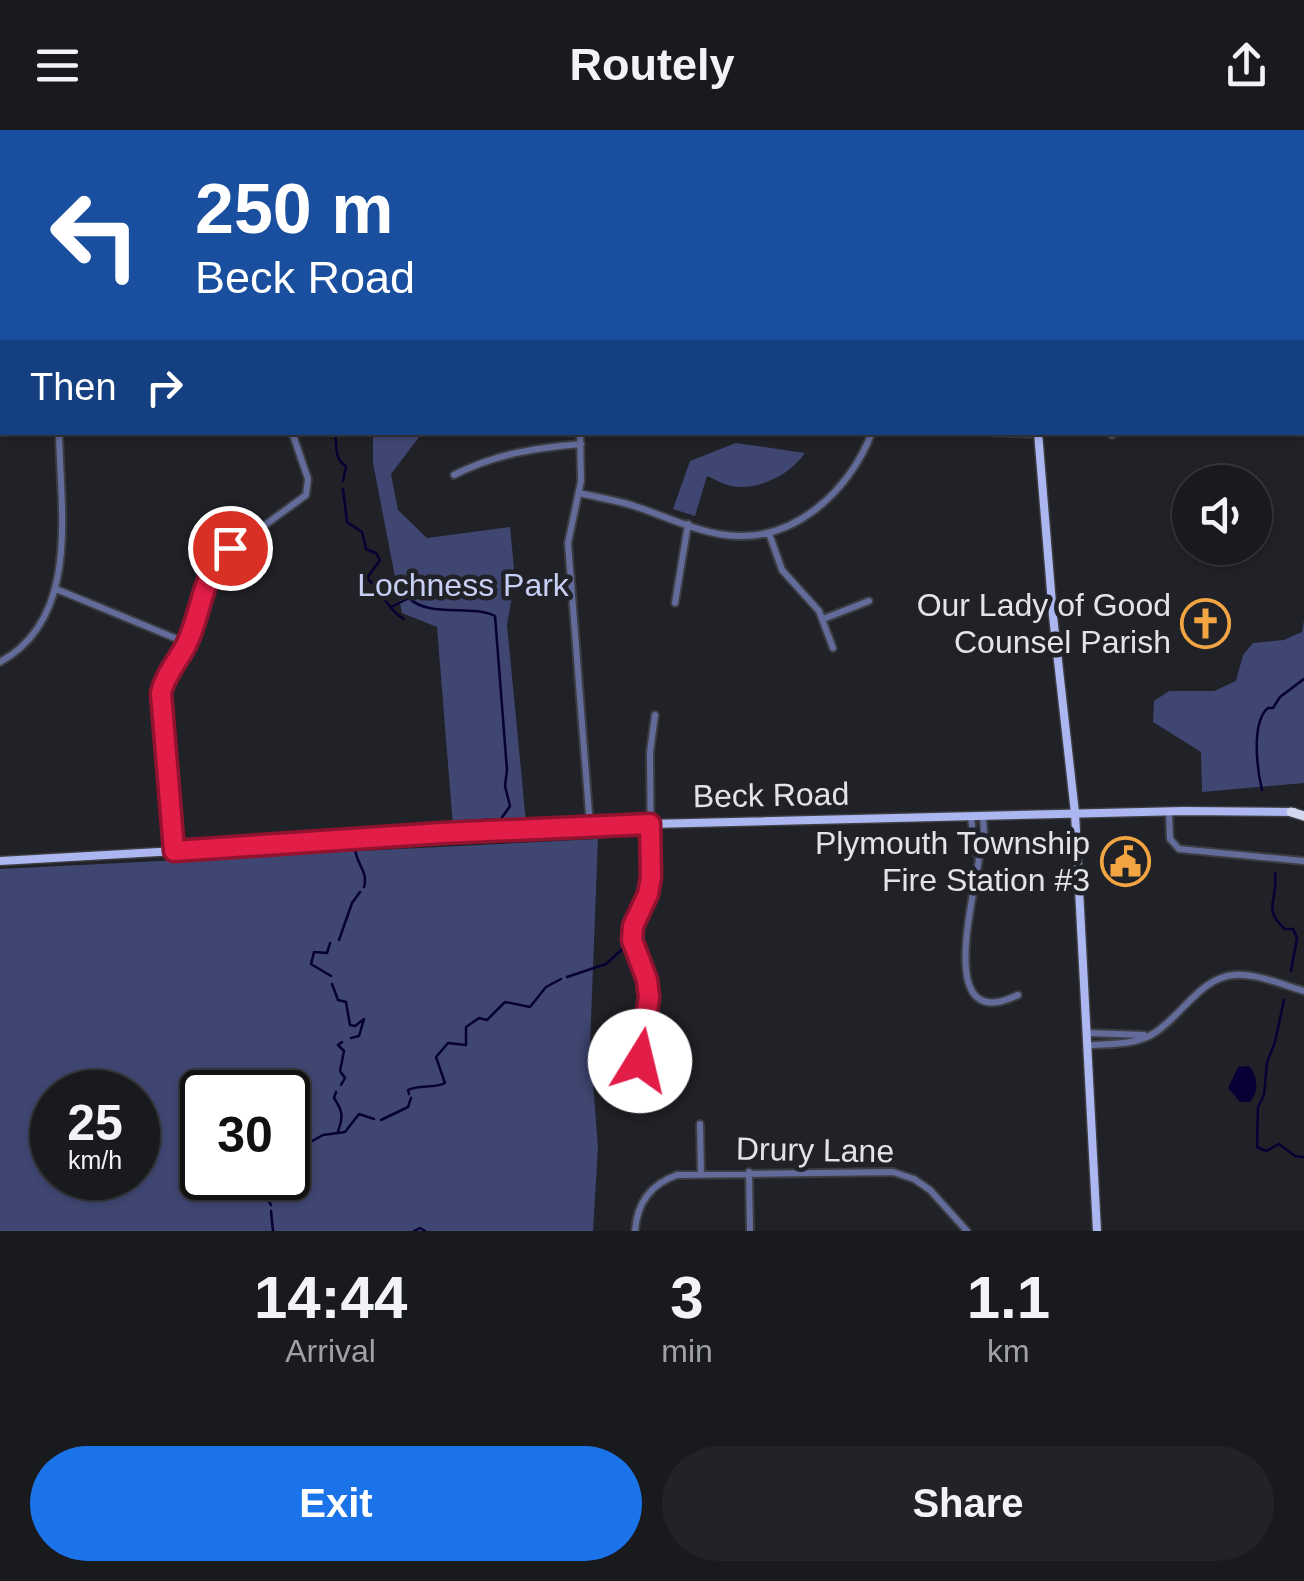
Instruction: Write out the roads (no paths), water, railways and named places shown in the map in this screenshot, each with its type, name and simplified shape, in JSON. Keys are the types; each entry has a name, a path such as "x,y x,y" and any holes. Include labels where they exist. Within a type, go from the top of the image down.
{"highway":[{"path":"1290,812 1304,814"}],"main road":[{"path":"1038,435 1075,813 1097,1231"},
{"name":"Beck Road","path":"0,861 590,826 1075,813 1290,812"}],"street":[{"path":"0,662 39,628 56,589 60,550 59,435"},
{"path":"174,851 161,693 188,643 220,558 306,495 308,480 293,435"},
{"path":"580,435 579,493 568,543 590,826"},
{"path":"579,493 731,536 768,532 808,515 833,494 854,469 871,435"},
{"path":"454,476 483,460 513,452 581,444"},
{"path":"675,603 688,524"},
{"path":"768,532 782,570 812,601 833,648"},
{"path":"56,589 188,643"},
{"path":"823,619 869,601"},
{"path":"640,1061 649,997 632,940 633,926 648,894 651,877 650,752 655,715"},
{"path":"1169,812 1170,839 1179,849 1304,862"},
{"path":"984,816 985,848 979,858 966,930 969,988 985,1004 999,1004 1018,995"},
{"path":"972,817 974,851 979,858"},
{"path":"977,876 1012,885"},
{"path":"1088,1046 1150,1036 1213,983 1228,976 1248,976 1304,991"},
{"path":"1088,1033 1150,1036"},
{"path":"700,1124 701,1173"},
{"name":"Drury Lane","path":"635,1231 641,1204 653,1188 677,1175 856,1170 900,1174 936,1194 966,1231"},
{"path":"749,1172 750,1231"}],"waterway":[{"path":"335,435 338,456 346,466 343,481"},
{"path":"343,489 347,522 362,532 366,549 376,553 380,560 367,578 404,619"},
{"path":"391,607 409,598 428,608 495,616 505,786 510,806 501,819 402,825"},
{"path":"1262,790 1257,759 1259,724 1268,708 1273,708 1280,697 1304,679"},
{"path":"354,831 392,826"},
{"path":"355,846 365,876 364,887"},
{"path":"1275,873 1274,915 1285,929 1293,929 1297,938 1291,971"},
{"path":"339,940 360,892"},
{"path":"330,943 327,953 314,952 311,964 331,976"},
{"path":"567,977 606,964 627,945"},
{"path":"409,1094 408,1090 413,1088 445,1083 436,1057 448,1043 466,1045 466,1027 479,1018 487,1020 505,1002 530,1007 546,987 561,979"},
{"path":"332,984 338,1000 346,1002 350,1025 364,1019 359,1036 351,1038"},
{"path":"1284,1000 1258,1107 1257,1147 1266,1151 1279,1144 1295,1156 1304,1157"},
{"path":"341,1085 345,1078 340,1071 344,1051 338,1045 342,1042"},
{"path":"336,1092 334,1098 341,1117 338,1131"},
{"path":"381,1120 408,1107 411,1098"},
{"path":"310,1142 323,1135 345,1132 359,1114 374,1119"},
{"path":"268,1200 271,1205"},
{"path":"271,1211 273,1231"},
{"path":"414,1231 425,1231"}],"place":[{"name":"Our Lady of Good Counsel Parish","path":"1206,623"},
{"name":"Plymouth Township Fire Station #3","path":"1125,861"}],"park label":[{"name":"Lochness Park","path":"463,585"}]}
